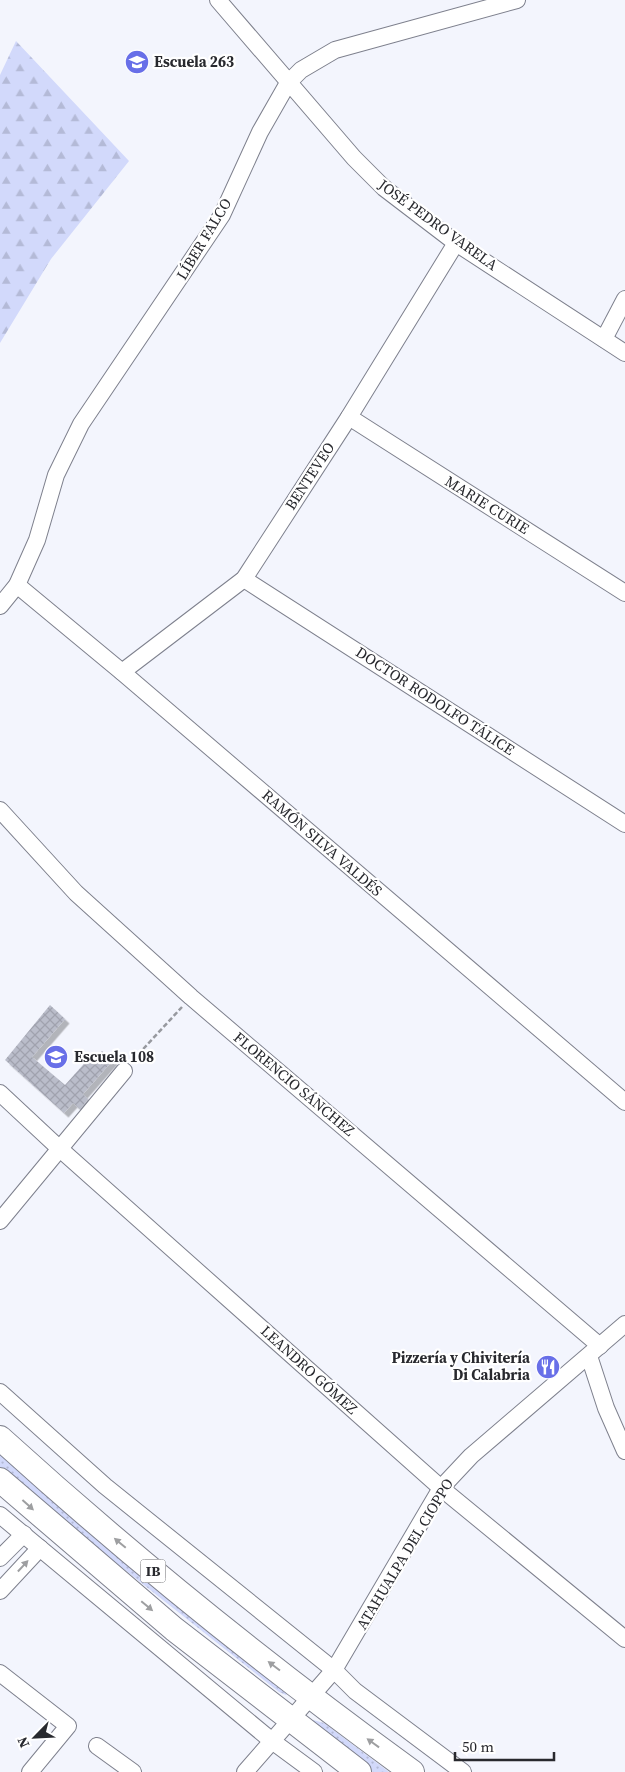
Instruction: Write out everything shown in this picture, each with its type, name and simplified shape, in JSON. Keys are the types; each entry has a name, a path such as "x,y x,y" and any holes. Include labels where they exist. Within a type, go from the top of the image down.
{"highway":[{"name":"IB","path":"0,1438 117,1541 312,1697 412,1772"},
{"name":"IB","path":"0,1480 174,1629 359,1772"}],"street":[{"name":"JOSÉ PEDRO VARELA","path":"218,0 354,158 384,188 456,242 625,353"},
{"name":"LÍBER FALCO","path":"0,606 17,585 37,540 56,475 81,424 222,215 260,132 288,83 301,70 336,50 517,0"},
{"name":"BENTEVEO","path":"122,672 244,579 349,417 456,242"},
{"path":"604,339 625,299"},
{"name":"MARIE CURIE","path":"349,417 625,592"},
{"name":"DOCTOR RODOLFO TÁLICE","path":"244,579 625,824"},
{"name":"RAMÓN SILVA VALDÉS","path":"17,585 122,672 625,1102"},
{"name":"FLORENCIO SÁNCHEZ","path":"0,810 76,894 594,1351"},
{"path":"0,1221 124,1070"},
{"name":"LEANDRO GÓMEZ","path":"0,1093 60,1149 441,1488 625,1639"},
{"name":"ATAHUALPA DEL CIOPPO","path":"245,1772 334,1670 441,1488 471,1456 625,1324"},
{"path":"594,1351 606,1408 625,1450"},
{"path":"0,1392 105,1486 334,1670 355,1691 463,1772"},
{"path":"0,1515 272,1741 314,1772"},
{"path":"0,1558 24,1534"},
{"path":"0,1591 40,1548"},
{"path":"0,1673 68,1726 30,1772"},
{"path":"97,1746 134,1772"}],"path":[{"path":"124,1070 191,997"}],"green space":[{"path":"16,41 129,161 51,259 0,343 0,75"},
{"path":"0,1448 288,1693 286,1695 279,1692 125,1570 36,1503 0,1470"},
{"path":"313,1720 324,1723 389,1772 373,1772 320,1732 312,1722"}],"building":[{"path":"50,1005 65,1019 32,1057 65,1085 91,1056 95,1060 102,1051 113,1060 83,1094 88,1099 80,1109 73,1103 64,1113 5,1060"},
{"name":"Pizzería y Chivitería Di Calabria","path":"547,1359 556,1366 549,1375 540,1368"}],"place":[{"name":"Escuela 263","path":"137,62"},
{"name":"Escuela 108","path":"56,1057"},
{"name":"Pizzería y Chivitería Di Calabria","path":"548,1367"}]}
